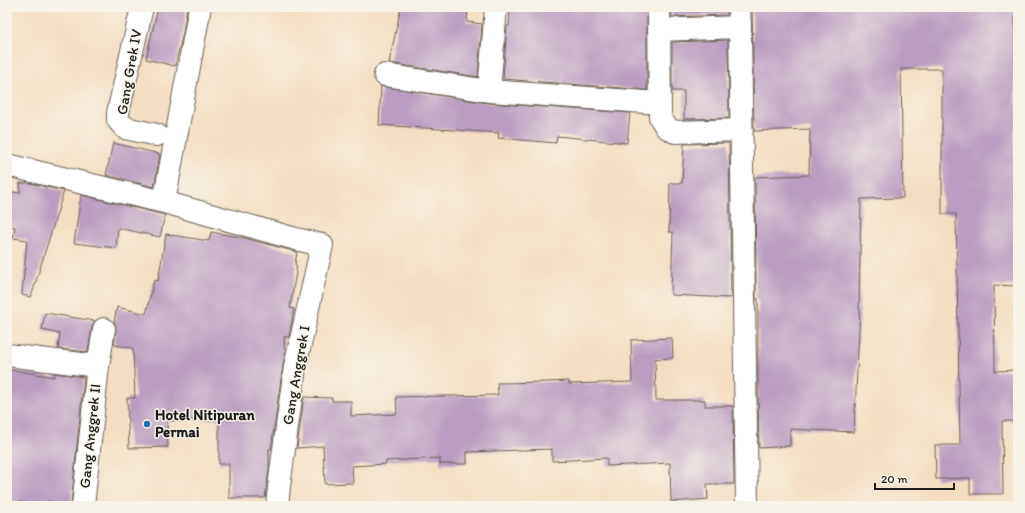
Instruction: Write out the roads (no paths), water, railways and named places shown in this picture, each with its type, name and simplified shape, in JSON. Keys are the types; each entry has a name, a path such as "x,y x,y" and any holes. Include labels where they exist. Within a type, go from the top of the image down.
{"street":[{"name":"Gang Grek IV","path":"142,7 118,113 118,120 125,128 157,135"},
{"path":"7,166 164,202 200,7"},
{"path":"489,91 496,7"},
{"path":"659,7 660,117 666,127 675,132 742,130"},
{"path":"659,30 740,17 747,506"},
{"path":"385,75 489,91 660,103"},
{"name":"Gang Anggrek I","path":"164,202 322,245 295,367 279,487 278,506"},
{"name":"Gang Anggrek II","path":"83,506 98,366 104,329"},
{"path":"7,355 98,366"}],"place":[{"name":"Hotel Nitipuran Permai","path":"147,424"}]}
